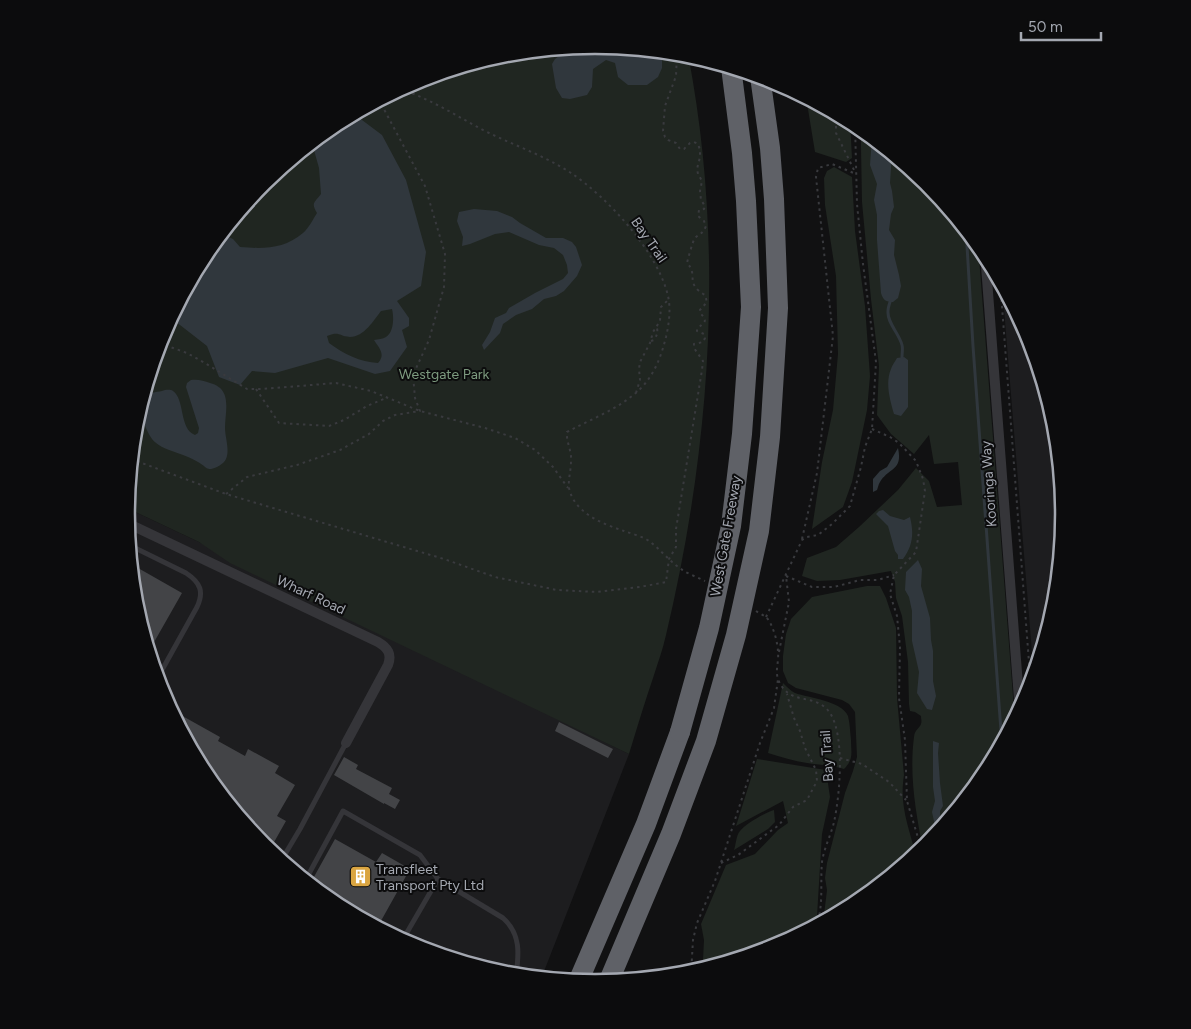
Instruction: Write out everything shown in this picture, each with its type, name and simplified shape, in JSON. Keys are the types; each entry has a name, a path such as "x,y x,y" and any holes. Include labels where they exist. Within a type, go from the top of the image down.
{"highway":[{"name":"West Gate Freeway","path":"581,975 646,824 680,732 709,628 731,526 742,434 751,307 746,201 732,74"},
{"name":"West Gate Freeway","path":"612,974 671,834 706,740 736,635 759,531 770,437 778,308 774,199 770,148 761,85"}],"street":[{"name":"Kooringa Way","path":"986,270 1019,696"},
{"name":"Wharf Road","path":"135,527 378,642 386,648 390,658 386,670 346,744"}],"lane":[{"path":"136,549 193,577 200,588 201,594 197,608 162,670"},
{"path":"285,854 346,744"},
{"path":"308,875 343,811 420,855 438,879 510,924 517,940 517,968"},
{"path":"406,934 438,879"}],"path":[{"path":"138,461 226,494 495,576 557,590 597,592 666,582 669,559 676,546 676,529 702,370 703,361 694,348 694,344 703,342 706,338 704,334 696,329 703,325 705,321 700,310 706,302 704,295 697,291 692,282 693,272 687,263 695,238 703,233 706,226 704,221 698,216 699,210 704,209 705,206 701,200 702,181 697,169 700,161 700,150 698,144 694,142 684,149 680,149 676,142 665,137 663,131 665,106 676,76 677,62"},
{"name":"Bay Trail","path":"410,93 426,99 487,132 563,169 596,192 634,232 662,277 668,300 669,325 661,356 649,380 620,405 567,432 566,437 571,451 570,490"},
{"path":"382,106 425,186 445,254 444,287 429,340 414,375 415,398 420,410"},
{"path":"836,121 836,133 856,174"},
{"path":"802,540 818,535 850,506 865,447 872,429 876,362 857,204 855,134"},
{"path":"778,653 776,636 766,617 802,540 818,473 832,336 816,176 818,168 832,164 856,174"},
{"path":"1001,296 1030,669"},
{"path":"636,392 640,380 640,362 660,321 661,308 668,300"},
{"path":"167,345 187,353 247,388 256,389 336,382 371,391 420,410 515,438 535,450 553,466 570,490 574,501 586,514 613,528 649,541 680,568"},
{"path":"256,389 279,424 329,426 386,397"},
{"path":"226,494 247,477 297,465 340,450 369,434 383,421 395,415 420,410"},
{"path":"786,576 812,587 834,587 860,580 878,580 894,575 916,552 925,491 924,479 916,462 899,443 872,429"},
{"path":"894,575 890,594 898,616 900,647 899,698 905,740 907,800 919,842"},
{"path":"692,965 693,940 697,923 716,881 760,743 774,708 778,679 776,668 778,653 790,602 786,576"},
{"path":"721,863 738,854 779,825 793,807 807,800 817,781 816,770 805,748 787,694 778,679"},
{"name":"Bay Trail","path":"787,694 818,703 829,712 838,732 840,758 838,799 834,822 822,862 821,911 819,918"},
{"path":"840,758 862,764 889,782 907,800"}],"shaded area":[{"path":"565,55 626,55 662,59 662,68 658,77 647,85 628,85 618,77 615,63 606,60 593,69 592,87 587,95 570,99 562,98 556,88 552,64 555,59"},
{"path":"360,118 382,135 406,180 426,252 421,286 397,301 409,318 409,326 402,330 407,347 390,371 375,374 328,358 275,373 252,371 240,385 219,377 207,346 177,323 182,311 196,284 228,237 233,239 240,247 265,248 289,242 307,229 317,213 314,203 321,194 319,168 314,150","holes":["392,309 393,320 389,335 374,340 382,354 378,363 352,357 329,343 327,336 337,334 350,337 360,334 381,311"]},
{"path":"871,146 891,162 890,183 894,207 889,230 895,240 894,255 901,286 898,298 893,302 885,300 881,293 877,215 874,200 877,184 870,165"},
{"path":"474,209 497,211 512,217 546,238 563,238 572,242 576,247 582,265 577,276 564,291 556,296 544,299 532,309 516,315 503,324 500,333 484,350 482,345 490,332 495,318 506,313 509,308 535,293 563,279 568,273 563,255 554,248 539,245 509,232 495,234 462,246 463,237 457,221 459,212"},
{"path":"1003,300 1021,338 1041,395 1052,454 1055,484 1055,545 1052,575 1041,634 1033,661"},
{"path":"904,357 908,360 908,407 901,416 894,414 888,380 891,368 897,358"},
{"path":"191,380 201,380 217,386 225,395 227,455 222,464 211,469 154,442 144,424 150,394 172,390 179,400 186,427 195,435 198,433 199,428 186,387 187,383"},
{"path":"898,448 899,461 897,465 884,477 879,483 877,490 873,492 873,479 880,471 887,467"},
{"path":"883,510 890,516 904,520 910,517 912,539 903,559 898,559 888,526 876,514"},
{"path":"135,512 199,542 629,754 544,972 476,960 447,951 392,928 340,898 292,861 249,818 230,795 196,745 170,691 150,634 139,575"},
{"path":"918,560 922,569 921,586 930,618 933,681 936,696 932,710 927,709 917,693 919,672 912,641 912,611 909,597 905,590 906,572"},
{"path":"933,741 939,743 938,753 943,806 940,811 941,819 935,825 932,812 935,801 933,787"}],"green space":[{"name":"Westgate Park","path":"596,54 656,58 690,64 700,126 709,272 708,346 702,419 694,491 665,640 629,754 230,563 199,542 135,512 139,454 150,395 170,338 196,284 230,234 270,189 315,149 365,115 419,89 476,69 535,58"},
{"path":"807,105 851,131 852,158 846,162 815,152"},
{"path":"861,138 899,168 921,189 942,211 979,259 1014,707 995,745 979,770 942,818 921,840 912,766 914,737 921,724 921,716 910,711 908,662 902,616 896,598 895,582 891,571 840,580 817,581 802,576 807,558 836,547 898,490 916,468 929,481 937,507 962,505 958,462 934,464 929,435 914,454 891,434 877,415 879,366 862,202"},
{"path":"834,167 852,177 855,231 865,306 870,376 867,410 852,482 843,507 812,529 822,462 833,410 838,354 836,276 825,205 824,178 827,171"},
{"path":"867,586 880,586 886,598 896,628 897,698 904,775 903,797 914,847 876,880 824,915 827,890 825,878 827,863 845,793 857,757 855,712 849,704 842,700 796,688 788,683 783,671 786,634 791,619 812,597"},
{"path":"783,683 795,693 832,703 845,711 849,722 851,759 844,769 797,761 768,753"},
{"path":"757,759 826,770 830,797 822,834 815,920 744,951 702,963 704,940 701,924 726,865 755,854 778,830 788,823 783,801 736,826"},
{"path":"774,810 775,822 768,829 734,850 738,835 743,828"}],"building":[{"path":"138,568 182,593 153,644"},
{"path":"181,715 220,737 218,741 245,756 248,749 279,766 275,773 295,785 277,816 286,821 273,843 230,795 196,745"},
{"path":"559,722 613,749 608,758 555,731"},
{"path":"344,757 358,765 356,769 392,788 389,794 400,800 395,809 334,775"},
{"name":"Transfleet Transport Pty Ltd","path":"335,839 376,862 382,853 410,869 380,922 340,898 313,878"}],"waterway":[{"path":"967,242 1001,733"},
{"path":"890,302 888,315 902,345 902,357"}],"place":[{"name":"Transfleet Transport Pty Ltd","path":"360,877"}]}
